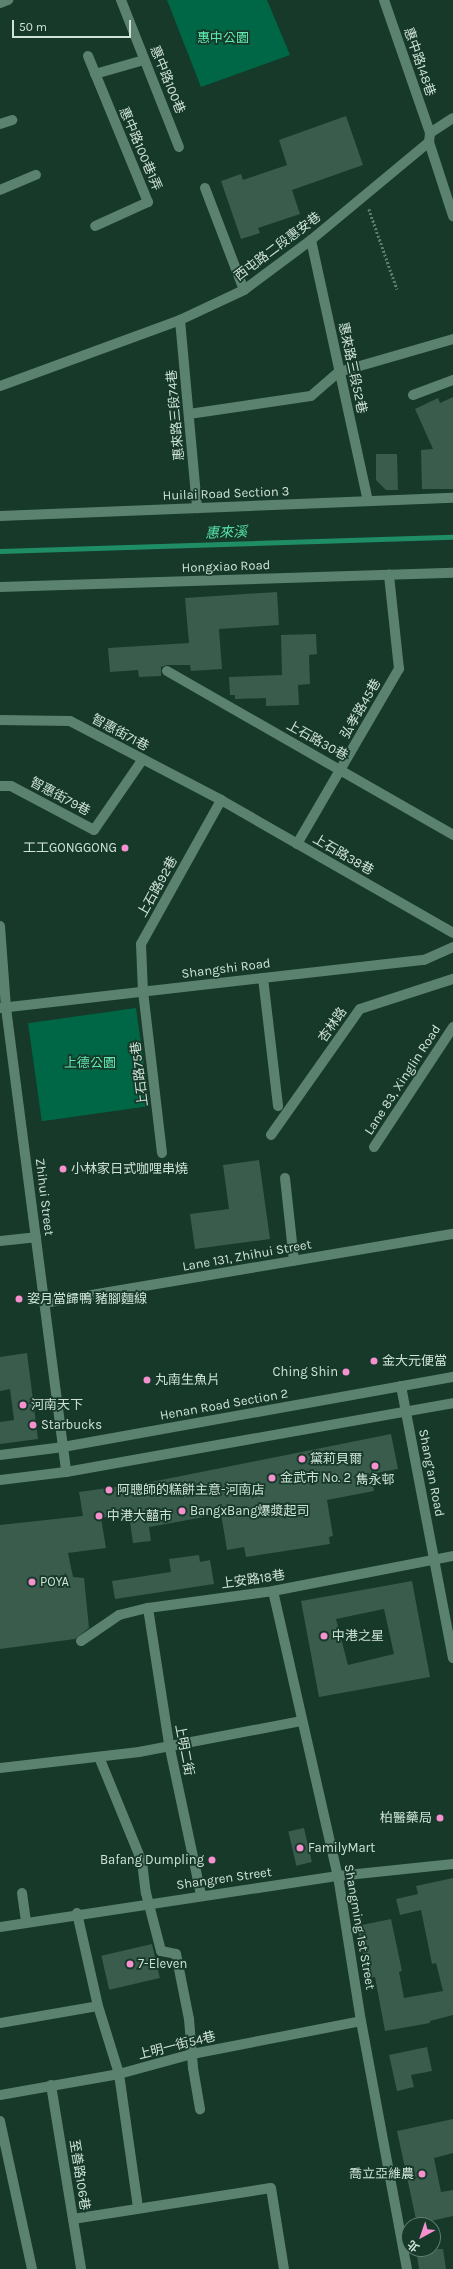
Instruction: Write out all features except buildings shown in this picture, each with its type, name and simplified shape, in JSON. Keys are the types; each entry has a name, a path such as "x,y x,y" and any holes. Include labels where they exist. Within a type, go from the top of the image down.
{"street":[{"path":"0,3 8,0"},
{"name":"惠中路100巷","path":"121,0 180,147"},
{"name":"惠中路148巷","path":"384,0 453,216"},
{"name":"惠中路100巷1弄","path":"88,56 148,202 94,226"},
{"path":"95,74 144,60"},
{"name":"西屯路二段惠安巷","path":"0,386 180,320 244,290 365,197 429,137 453,118"},
{"path":"0,124 12,120"},
{"path":"0,190 36,176"},
{"path":"205,188 244,290"},
{"name":"惠來路三段52巷","path":"311,240 368,501"},
{"name":"惠來路三段74巷","path":"180,320 190,414 197,508"},
{"path":"190,414 311,396 339,372 453,339"},
{"path":"413,395 453,380"},
{"name":"Huilai Road Section 3","path":"0,516 453,498"},
{"name":"Hongxiao Road","path":"0,587 453,573"},
{"name":"弘孝路45巷","path":"297,844 399,669 389,575"},
{"name":"上石路30巷","path":"167,671 341,769 453,835"},
{"name":"智惠街71巷","path":"0,720 70,721 221,800"},
{"name":"智惠街79巷","path":"0,786 11,786 94,830 143,759"},
{"name":"上石路38巷","path":"221,800 453,933"},
{"name":"上石路92巷","path":"143,992 141,944 221,800"},
{"name":"Zhihui Street","path":"0,926 3,1008 36,1238 66,1472"},
{"name":"Shangshi Road","path":"3,1008 424,960 453,947"},
{"path":"263,978 278,1106"},
{"name":"杏林路","path":"271,1135 360,1009 453,979"},
{"name":"上石路75巷","path":"143,992 162,1153"},
{"name":"Lane 83, Xinglin Road","path":"374,1147 453,1027"},
{"path":"285,1178 294,1261"},
{"name":"Lane 131, Zhihui Street","path":"44,1303 453,1234"},
{"path":"0,1241 36,1238"},
{"name":"Henan Road Section 2","path":"0,1455 63,1447 453,1377"},
{"name":"Shang’an Road","path":"401,1386 453,1658"},
{"path":"0,1480 66,1472 453,1403"},
{"name":"上安路18巷","path":"81,1641 119,1615 148,1608 273,1591 453,1556"},
{"name":"Shangming 1st Street","path":"273,1591 338,1876 361,2021 407,2269"},
{"name":"上明二街","path":"148,1608 169,1744 201,1895"},
{"path":"0,1768 139,1752 169,1744 229,1736 302,1721"},
{"path":"100,1757 132,1836 151,1903 161,1951 176,1954 189,2019 192,2054 200,2109"},
{"name":"Shangren Street","path":"0,1927 77,1913 201,1895 338,1876 453,1864"},
{"path":"22,1893 26,1923"},
{"path":"77,1913 98,2006 118,2074 138,2208"},
{"path":"0,2023 98,2006"},
{"name":"上明一街54巷","path":"0,2095 118,2074 192,2054 361,2021"},
{"name":"至善路106巷","path":"51,2086 81,2269"},
{"path":"0,2121 32,2269"},
{"path":"73,2219 271,2188 284,2269"}],"path":[{"path":"365,197 397,289"}],"green space":[{"name":"惠中公園","path":"167,0 267,0 290,55 201,87"},
{"name":"上德公園","path":"136,1008 150,1106 42,1121 28,1023"}],"waterway":[{"name":"惠來溪","path":"0,551 453,537"}],"place":[{"name":"工工GONGGONG","path":"125,848"},
{"name":"小林家日式咖哩串燒","path":"63,1169"},
{"name":"姿月當歸鴨 豬腳麵線","path":"19,1299"},
{"name":"金大元便當","path":"374,1361"},
{"name":"Ching Shin","path":"346,1372"},
{"name":"丸南生魚片","path":"147,1380"},
{"name":"河南天下","path":"23,1405"},
{"name":"Starbucks","path":"33,1425"},
{"name":"黛莉貝爾","path":"302,1459"},
{"name":"雋永邨","path":"375,1466"},
{"name":"金武市 No. 2","path":"272,1478"},
{"name":"阿聰師的糕餅主意-河南店","path":"109,1490"},
{"name":"BangxBang爆漿起司","path":"182,1511"},
{"name":"中港大囍市","path":"99,1516"},
{"name":"POYA","path":"32,1582"},
{"name":"中港之星","path":"324,1636"},
{"name":"柏醫藥局","path":"440,1818"},
{"name":"FamilyMart","path":"300,1848"},
{"name":"Bafang Dumpling","path":"212,1860"},
{"name":"7-Eleven","path":"130,1964"},
{"name":"喬立亞維農","path":"422,2174"}]}
